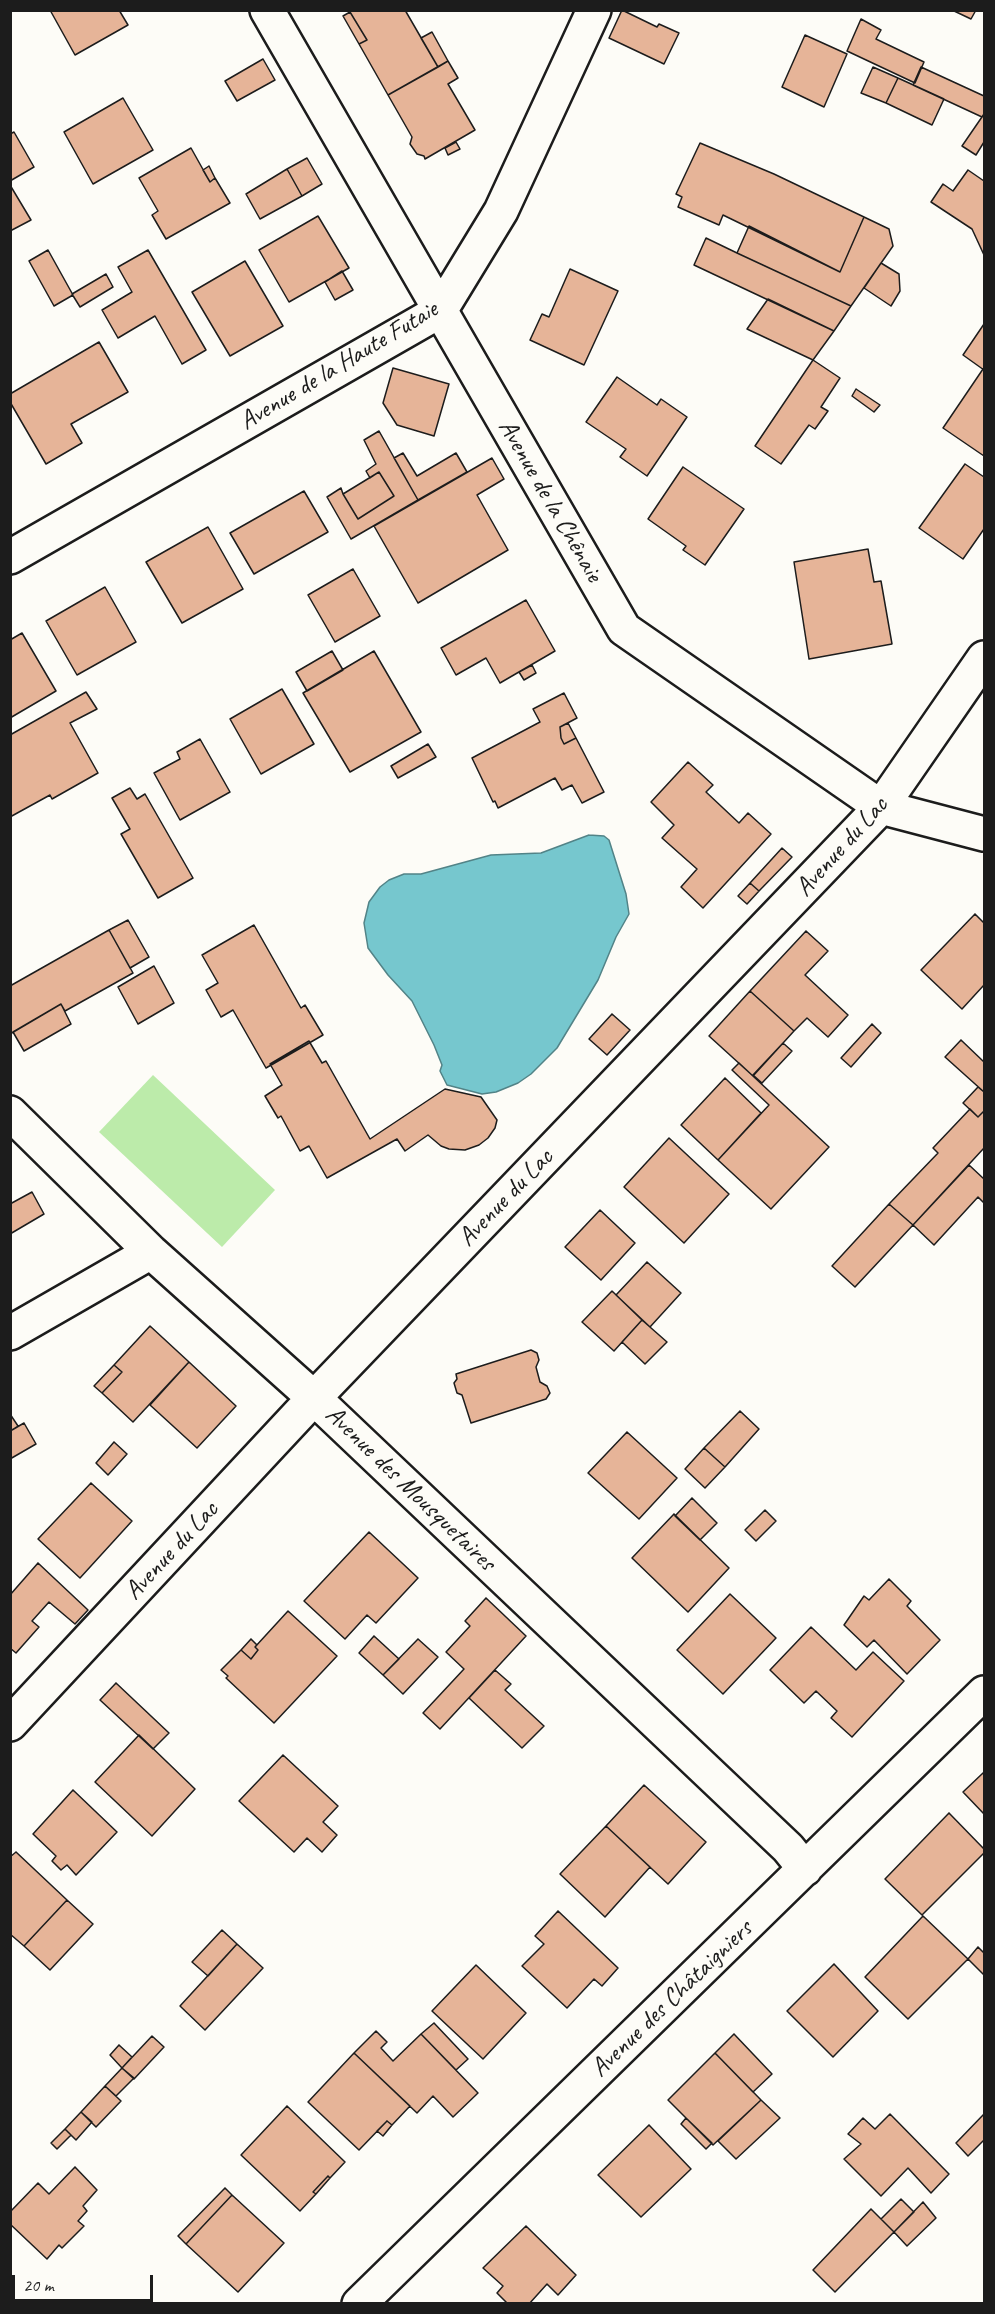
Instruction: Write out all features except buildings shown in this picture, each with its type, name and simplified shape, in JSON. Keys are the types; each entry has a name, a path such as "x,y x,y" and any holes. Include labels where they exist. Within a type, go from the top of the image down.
{"street":[{"name":"Avenue de la Chênaie","path":"267,10 624,629 882,807 984,834"},
{"name":"Avenue de la Haute Futaie","path":"10,557 440,311 501,211 594,10"},
{"name":"Avenue du Lac","path":"10,1724 314,1398 882,807 984,658"},
{"name":"Avenue des Mousquetaires","path":"10,1113 151,1252 314,1398 779,1840 805,1869"},
{"path":"10,1333 151,1252"},
{"name":"Avenue des Châtaigniers","path":"358,2304 984,1693"}],"green space":[{"path":"153,1075 275,1190 222,1247 99,1132"}],"water":[{"path":"589,835 604,836 609,840 626,894 629,914 616,937 598,980 557,1048 531,1074 518,1083 496,1092 482,1094 447,1085 440,1071 442,1065 434,1045 412,1001 388,975 368,948 364,923 369,902 380,887 389,880 404,874 421,874 491,855 541,853"}]}
